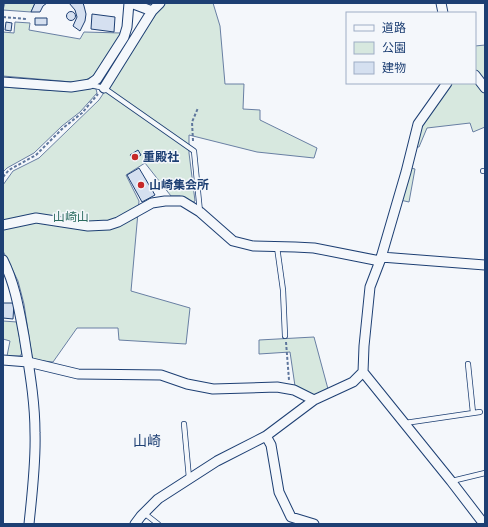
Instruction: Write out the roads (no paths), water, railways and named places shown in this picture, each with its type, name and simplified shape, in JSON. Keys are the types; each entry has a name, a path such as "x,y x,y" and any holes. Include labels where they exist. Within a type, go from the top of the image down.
{"street":[{"path":"3,82 71,87 81,87 90,84 97,79 124,37 127,27 130,3 152,11"},
{"path":"104,88 152,11 160,3"},
{"path":"476,76 485,88"},
{"path":"446,84 418,124 381,259 370,287 363,372 452,481 484,524"},
{"path":"3,225 36,218 88,226 109,225 118,222 152,203 182,201 200,212 233,241 253,246 314,248 381,259 485,266"},
{"path":"3,260 16,292 35,415 35,453 29,524"},
{"path":"3,360 28,362 78,374 161,375 188,384 213,389 277,386 289,389 314,400"},
{"path":"135,524 158,499 217,461 266,436 314,400 353,382 363,372"},
{"path":"266,436 271,445 279,492 291,517 314,524"}],"lane":[{"path":"90,84 104,88 194,151 200,212"},
{"path":"277,247 283,290 285,336"},
{"path":"468,364 474,413"},
{"path":"404,423 480,412"},
{"path":"184,424 189,479"},
{"path":"452,481 485,473"},
{"path":"144,513 158,524"}],"place":[{"name":"重殿社","path":"135,157"},
{"name":"山崎集会所","path":"141,185"}],"district":[{"name":"山崎","path":"147,441"}],"park label":[{"name":"山崎山","path":"71,217"}]}
